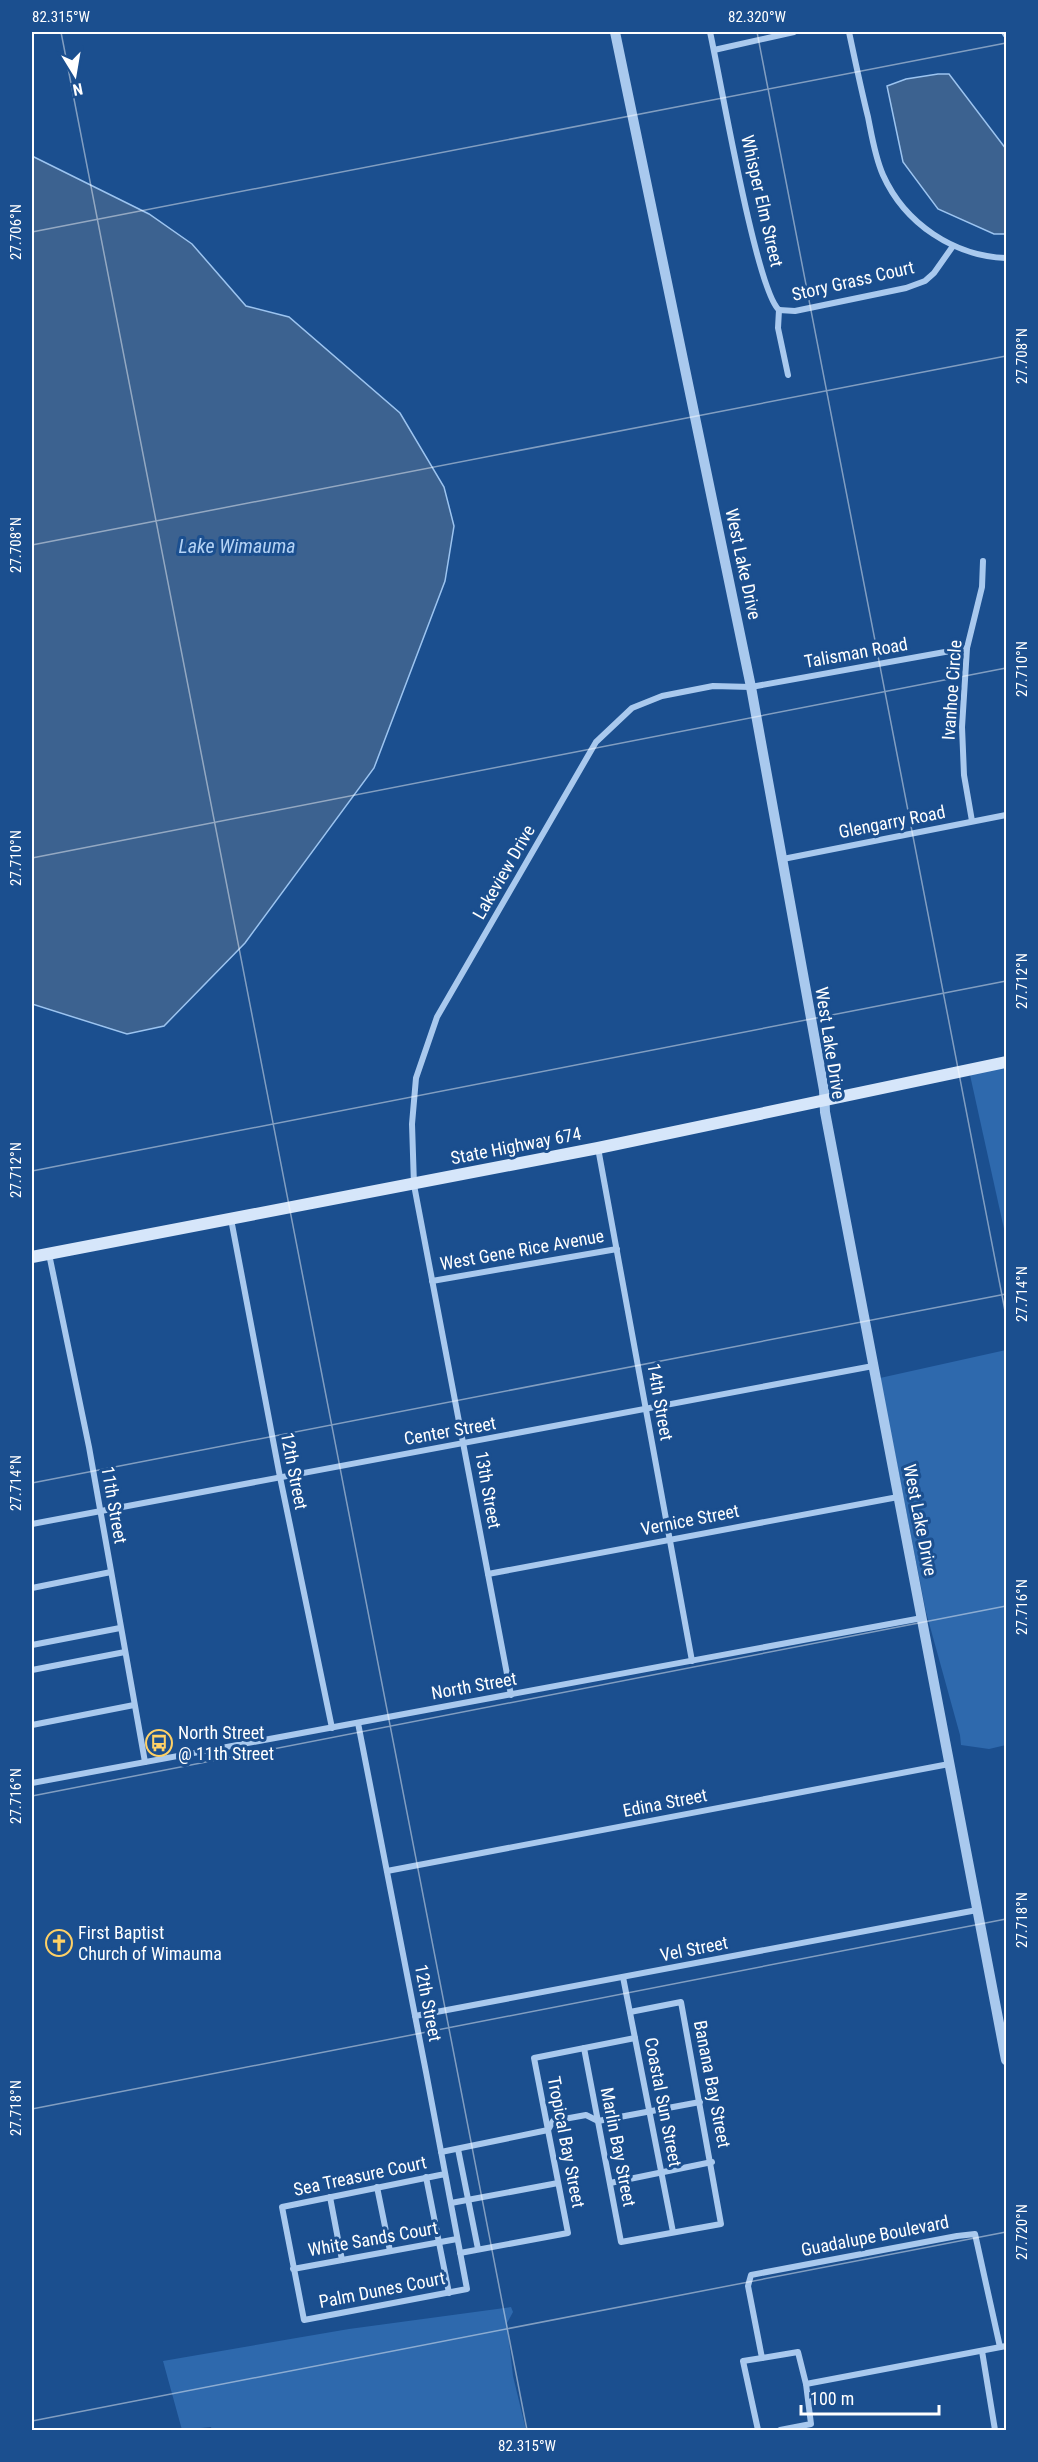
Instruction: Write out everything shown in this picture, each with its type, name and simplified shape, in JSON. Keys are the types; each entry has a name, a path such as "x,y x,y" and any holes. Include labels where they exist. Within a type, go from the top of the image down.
{"main road":[{"name":"State Highway 674","path":"32,1257 414,1185 1006,1062"}],"street":[{"name":"West Lake Drive","path":"615,32 752,687 873,1366 1006,2060"},
{"name":"Whisper Elm Street","path":"711,32 757,254 772,302 779,310 778,328 788,375"},
{"path":"714,50 794,32"},
{"path":"849,32 877,156 884,177 896,197 912,217 952,246 974,254 1006,258"},
{"name":"Story Grass Court","path":"779,310 795,311 906,288 925,281 934,273 952,246"},
{"name":"Ivanhoe Circle","path":"972,821 964,775 962,727 967,648 981,592 983,561"},
{"name":"Talisman Road","path":"752,687 967,648"},
{"name":"Lakeview Drive","path":"414,1185 412,1124 416,1078 437,1017 596,742 632,708 662,696 713,686 752,687"},
{"name":"Glengarry Road","path":"783,859 1006,815"},
{"name":"14th Street","path":"598,1148 692,1661"},
{"name":"13th Street","path":"414,1185 511,1695"},
{"name":"12th Street","path":"231,1219 280,1477 332,1728"},
{"name":"West Gene Rice Avenue","path":"432,1281 616,1249"},
{"name":"11th Street","path":"49,1254 101,1511 145,1762"},
{"name":"Center Street","path":"32,1524 873,1366"},
{"name":"Vernice Street","path":"488,1574 898,1497"},
{"path":"32,1588 111,1572"},
{"name":"North Street","path":"32,1784 922,1618"},
{"path":"32,1645 120,1628"},
{"path":"32,1670 125,1652"},
{"path":"32,1725 134,1705"},
{"name":"12th Street","path":"358,1723 467,2289"},
{"name":"Edina Street","path":"387,1870 949,1764"},
{"name":"Vel Street","path":"416,2016 977,1910"},
{"name":"Coastal Sun Street","path":"623,1977 673,2232"},
{"name":"Banana Bay Street","path":"630,2012 681,2002 712,2162 721,2224 673,2232"},
{"path":"584,2048 635,2038"},
{"name":"Tropical Bay Street","path":"478,2249 568,2233 534,2058 584,2048"},
{"name":"Marlin Bay Street","path":"584,2048 621,2242 673,2232"},
{"path":"441,2152 548,2130 553,2121 586,2115 598,2121 700,2102"},
{"path":"458,2149 478,2249 460,2253"},
{"path":"610,2183 712,2162"},
{"name":"Sea Treasure Court","path":"293,2269 282,2207 445,2174"},
{"path":"426,2177 449,2293"},
{"path":"451,2203 558,2183"},
{"path":"377,2187 390,2251"},
{"path":"330,2198 342,2260"},
{"name":"Guadalupe Boulevard","path":"762,2358 748,2286 751,2275 975,2234 1003,2347 806,2384"},
{"name":"White Sands Court","path":"293,2269 457,2239"},
{"name":"Palm Dunes Court","path":"293,2269 304,2320 467,2289"},
{"path":"982,2351 994,2430"},
{"path":"758,2430 743,2361 798,2352 806,2384 811,2424 780,2430"}],"shaded area":[{"path":"1006,1067 1006,1238 970,1075"},
{"path":"1006,1350 1006,1745 989,1749 961,1745 926,1612 880,1378"},
{"path":"511,2307 513,2312 507,2323 513,2376 526,2430 212,2430 211,2427 182,2430 163,2361 349,2329"}],"water":[{"path":"949,74 1006,149 1006,234 994,234 938,209 903,162 887,86 906,79"},
{"name":"Lake Wimauma","path":"32,156 149,214 192,244 246,306 289,317 400,413 444,487 454,526 445,581 374,768 245,943 164,1026 127,1034 32,1004"}],"place":[{"name":"North Street @ 11th Street","path":"159,1743"},
{"name":"First Baptist Church of Wimauma","path":"59,1943"}]}
